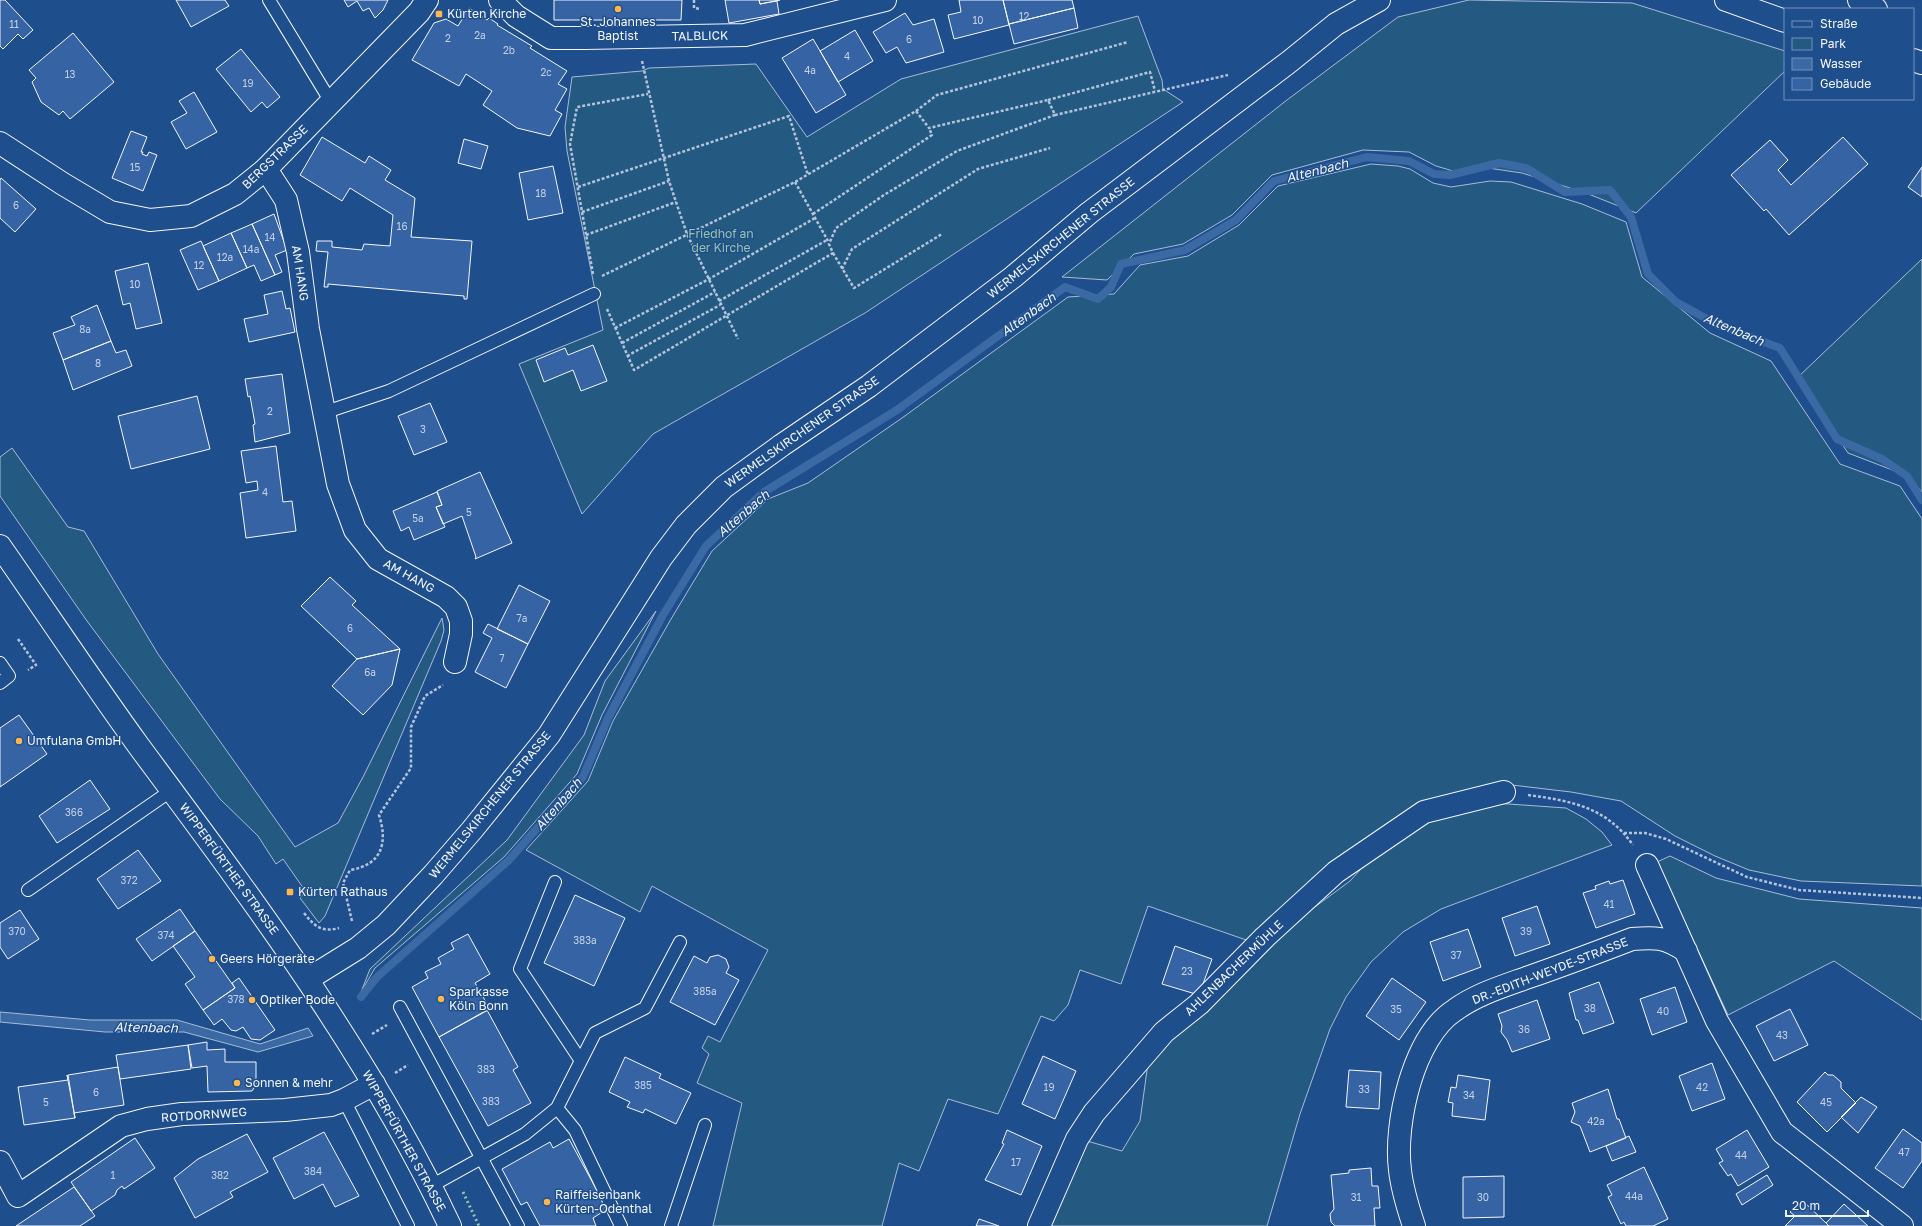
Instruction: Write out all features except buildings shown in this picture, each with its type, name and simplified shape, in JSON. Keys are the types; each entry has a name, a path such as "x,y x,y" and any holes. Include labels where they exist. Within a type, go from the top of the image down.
{"street":[{"name":"BERGSTRASSE","path":"0,143 63,184 110,212 150,220 191,216 235,194 266,168 419,12 427,0"},
{"name":"TALBLICK","path":"500,0 516,16 552,38 744,35 869,2"},
{"name":"WERMELSKIRCHENER STRASSE","path":"308,979 358,948 386,925 472,830 549,735 661,558 686,525 724,487 759,460 869,386 1013,277 1089,213 1336,24 1379,0"},
{"path":"1726,0 1784,21"},
{"path":"1859,0 1874,8"},
{"name":"AM HANG","path":"266,168 286,200 298,252 308,329 323,413 338,484 355,530 378,559 446,597 456,607 461,621 461,634 455,662"},
{"name":"WIPPERFÜRTHER STRASSE","path":"0,546 100,690 252,898 308,979 374,1084 431,1186 450,1226"},
{"name":"AHLENBACHERMÜHLE","path":"1039,1226 1077,1139 1094,1112 1164,1032 1199,1004 1265,937 1336,872 1424,812 1504,792"},
{"path":"1647,865 1717,1021 1782,1132 1902,1226"},
{"name":"DR.-EDITH-WEYDE-STRASSE","path":"1414,1226 1401,1177 1399,1142 1402,1116 1410,1085 1425,1044 1438,1025 1454,1010 1480,996 1632,940 1652,938 1671,941 1686,951"},
{"name":"ROTDORNWEG","path":"0,1162 18,1196 121,1126 147,1119 182,1114 285,1110 331,1105 344,1100 374,1084"}],"lane":[{"path":"269,0 331,102"},
{"path":"323,413 389,391 594,294"},
{"path":"0,663 9,676 0,683"},
{"path":"28,890 172,790"},
{"path":"555,882 520,969 581,1061"},
{"path":"431,1186 526,1134 557,1108 595,1033 645,1008 680,942"},
{"path":"400,1007 518,1226"},
{"path":"344,1100 408,1226"},
{"path":"557,1108 575,1130 622,1226"},
{"path":"671,1226 705,1125"}],"path":[{"path":"694,0 694,8"},
{"path":"594,280 808,175 916,111 937,95 1128,42"},
{"path":"643,70 669,182 676,202 688,234 719,303 738,339"},
{"path":"929,128 1048,100 1150,72 1155,91"},
{"path":"829,244 836,228 884,195 957,151 1055,115 1230,74"},
{"path":"594,294 594,280 570,144 577,107 648,94"},
{"path":"1048,100 1055,115"},
{"path":"813,214 932,135 929,128 916,111"},
{"path":"578,187 789,116 808,175"},
{"path":"842,269 852,249 978,169 1050,148"},
{"path":"582,212 669,182"},
{"path":"795,182 833,253 854,288 942,234"},
{"path":"586,235 676,202"},
{"path":"616,328 709,280 815,218"},
{"path":"627,356 827,240"},
{"path":"606,308 634,370 833,253"},
{"path":"622,343 715,292"},
{"path":"18,639 33,661"},
{"path":"347,925 353,923 343,883 350,870 363,868 376,859 383,839 379,815 411,768 411,727 425,696 447,682 455,662"},
{"path":"1504,792 1568,801 1609,820 1624,833 1647,865"},
{"path":"1624,833 1645,833 1666,839 1747,877 1799,890 1922,898"},
{"path":"304,914 313,925 323,929 337,929 342,927"},
{"path":"373,1034 377,1031"}],"green space":[{"path":"1469,0 1632,3 1784,51 1784,72 1636,213 1586,193 1522,173 1488,168 1453,171 1436,166 1409,152 1363,150 1272,175 1232,215 1183,244 1134,254 1107,280 1062,277 1287,100 1398,17"},
{"name":"Friedhof an der Kirche","path":"1138,16 1162,80 1163,89 1183,102 865,313 653,434 582,514 519,364 603,330 567,151 565,127 572,77 642,71 649,68 756,64 807,137 901,79"},
{"path":"1371,164 1398,166 1410,169 1433,183 1451,187 1490,181 1511,182 1582,204 1626,222 1642,277 1710,333 1771,361 1840,464 1900,486 1922,519 1922,886 1801,881 1749,870 1715,856 1675,836 1621,801 1571,792 1503,784 1422,804 1252,942 1148,906 1121,984 1080,970 1068,1005 1054,1021 1041,1016 998,1114 948,1099 919,1171 899,1163 882,1226 713,1226 742,1103 697,1083 709,1054 702,1048 708,1036 720,1042 768,950 652,886 640,912 526,850 588,781 613,721 671,619 712,551 768,499 808,483 902,418 1068,297 1114,294 1140,265 1188,256 1239,225 1278,186"},
{"path":"1922,259 1922,492 1908,476 1848,453 1797,378"},
{"path":"12,448 68,527 84,531 158,654 295,847 338,823 363,777 442,618 444,630 441,641 325,916 319,923 300,898 306,892 283,859 276,864 258,836 220,799 87,621 0,496 0,457"},
{"path":"656,611 602,715 577,774 504,857 375,968 361,992 370,969 507,840 584,735 605,681"},
{"path":"1494,803 1566,808 1586,819 1602,832 1612,845 1441,909 1403,932 1371,962 1346,997 1330,1029 1300,1114 1267,1226 1049,1226 1087,1141 1122,1151 1140,1121 1148,1063 1281,932 1350,881 1373,856 1427,821"},
{"path":"1670,856 1716,878 1799,899 1922,908 1922,1020 1834,961 1728,1015 1657,862"}],"water":[{"path":"0,1012 90,1020 177,1020 260,1044 308,1028 313,1036 258,1052 184,1032 105,1032 0,1022"}],"waterway":[{"name":"Altenbach","path":"361,997 377,977 508,861 583,777 608,718 663,615 706,546 764,492 897,410 1065,287 1098,299 1111,287 1121,264 1185,250 1236,220 1274,181 1367,157 1409,161 1434,174 1450,175 1499,163 1526,168 1565,192 1610,190 1631,217 1648,274 1676,302 1718,325 1780,348 1837,439 1882,459 1907,476 1922,500"}],"hedge":[{"path":"463,1192 479,1226"}],"place":[{"name":"St. Johannes Baptist","path":"618,9"},
{"name":"Kürten Kirche","path":"439,14"},
{"name":"Umfulana GmbH","path":"19,741"},
{"name":"Kürten Rathaus","path":"290,892"},
{"name":"Geers Hörgeräte","path":"212,959"},
{"name":"Sparkasse Köln Bonn","path":"441,999"},
{"name":"Optiker Bode","path":"252,1000"},
{"name":"Sonnen & mehr","path":"237,1083"},
{"name":"Raiffeisenbank Kürten-Odenthal","path":"547,1202"}]}
